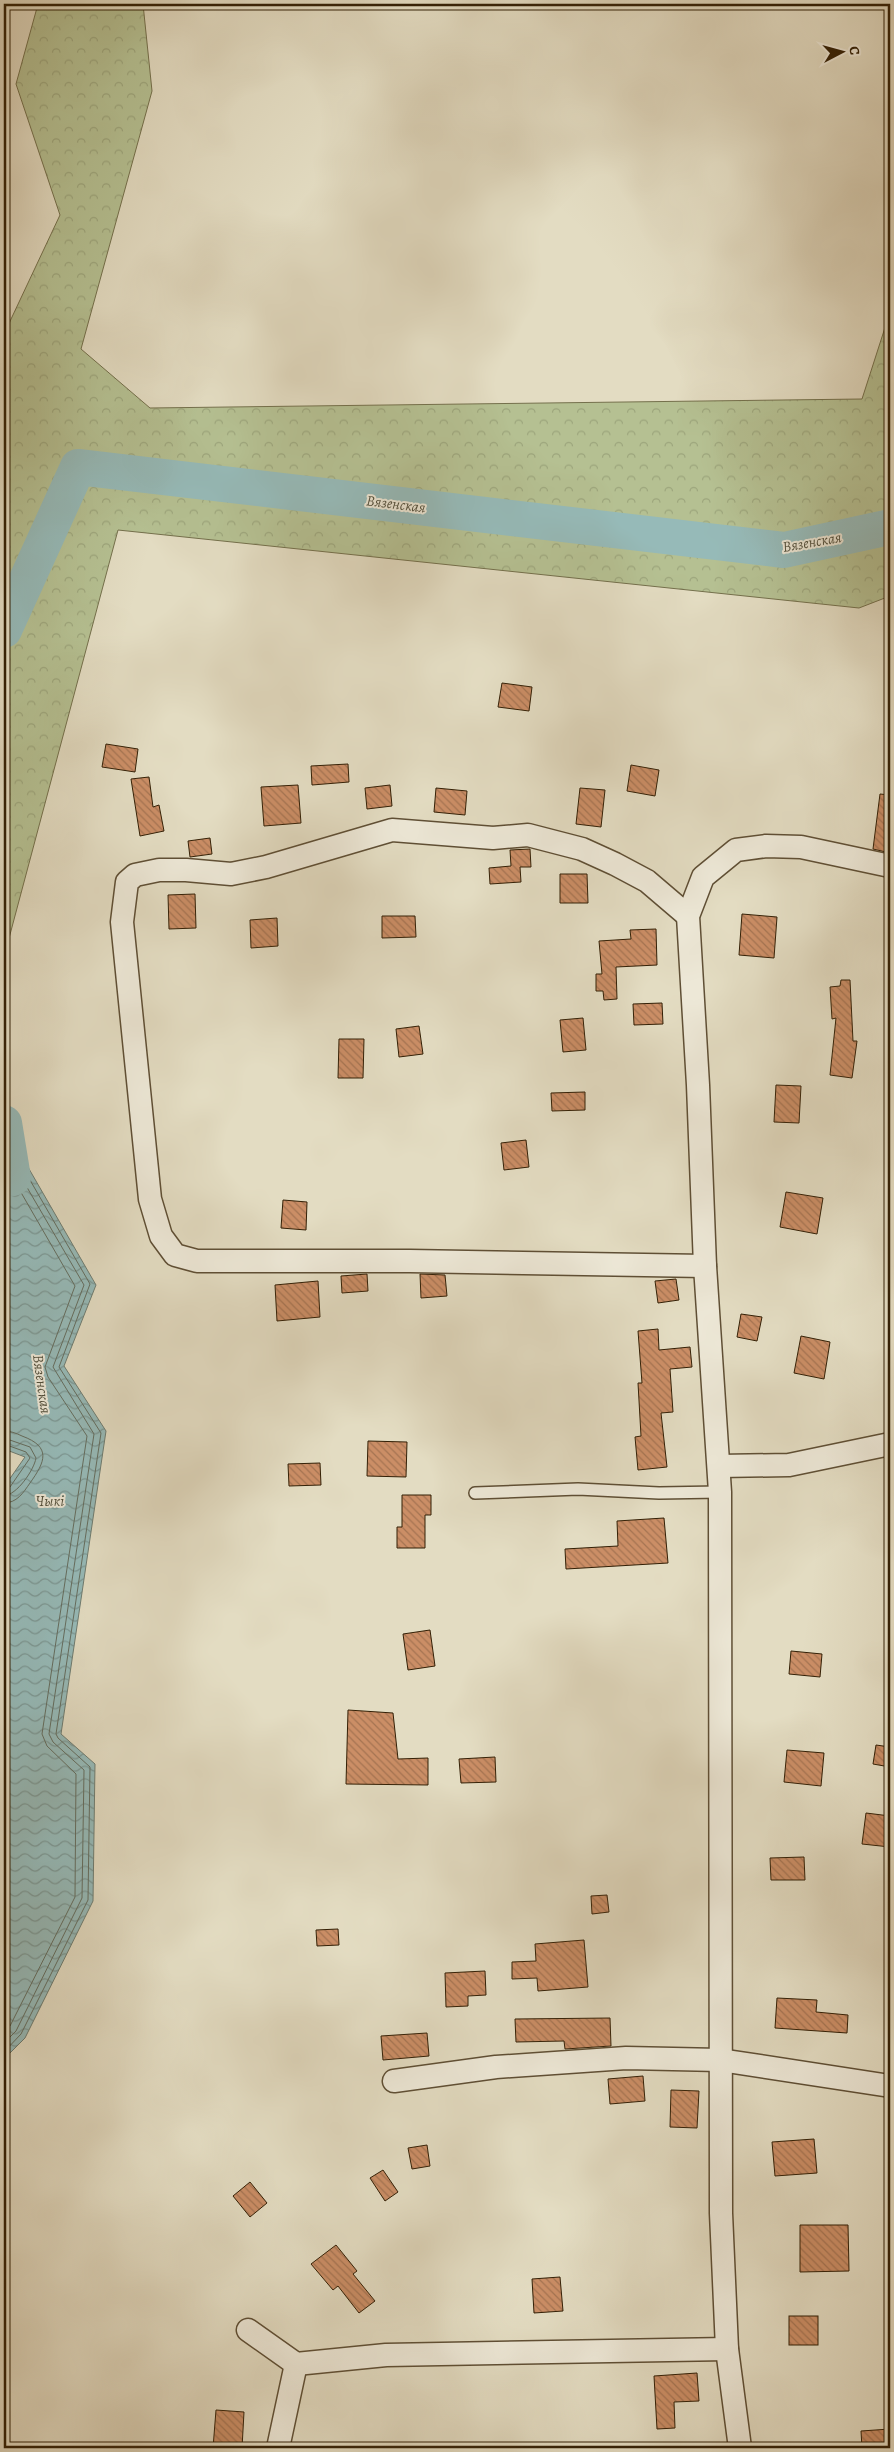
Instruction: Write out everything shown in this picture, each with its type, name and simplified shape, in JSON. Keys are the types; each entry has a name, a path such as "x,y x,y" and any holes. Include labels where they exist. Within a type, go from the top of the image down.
{"street":[{"path":"688,916 647,881 582,849 554,840 528,835 493,838 392,830 275,865 231,874 159,870 135,875 127,882 122,922 150,1200 161,1236 176,1255 197,1261 410,1261 705,1266"},
{"path":"740,2448 727,2349 721,2214 722,1660 720,1492 705,1266 688,916 703,877 736,850 766,846 801,847 890,866"},
{"path":"719,1466 789,1465 890,1444"},
{"path":"394,2080 505,2066 626,2058 720,2060 890,2086"},
{"path":"248,2330 296,2364 386,2355 634,2349 727,2349"},
{"path":"278,2448 296,2364"}],"lane":[{"path":"475,1493 578,1489 659,1493 720,1492"}],"green space":[{"path":"38,4 143,4 152,91 81,349 150,408 862,399 890,312 890,596 859,608 118,530 4,957 4,334 60,215 16,84"}],"water":[{"name":"Чыкі","path":"6,1129 96,1285 64,1366 106,1431 61,1734 95,1764 93,1901 25,2038 4,2059 4,1487 25,1457 4,1449 4,1134"}],"building":[{"path":"502,683 532,687 529,711 498,707"},
{"path":"106,744 138,749 135,772 102,767"},
{"path":"348,764 349,782 312,785 311,766"},
{"path":"631,765 659,770 655,796 627,791"},
{"path":"149,777 153,807 159,805 164,831 140,836 131,779"},
{"path":"298,785 301,823 264,826 261,787"},
{"path":"390,785 392,806 367,809 365,788"},
{"path":"436,788 467,791 465,815 434,812"},
{"path":"580,788 605,790 601,827 576,824"},
{"path":"880,794 890,795 890,853 873,849"},
{"path":"210,838 212,854 190,857 188,841"},
{"path":"530,849 531,867 520,867 521,882 490,884 489,868 511,866 510,850"},
{"path":"560,874 587,874 588,903 560,903"},
{"path":"195,894 196,928 169,929 168,895"},
{"path":"742,914 777,917 774,958 739,955"},
{"path":"382,916 415,916 416,937 382,938"},
{"path":"277,918 278,946 251,948 250,920"},
{"path":"656,929 657,965 616,967 617,999 604,1000 603,991 596,991 596,974 602,974 599,941 631,939 630,930"},
{"path":"841,980 850,980 853,1041 857,1041 852,1078 830,1075 836,1018 832,1019 830,987 840,986"},
{"path":"662,1003 663,1024 634,1025 633,1004"},
{"path":"583,1018 586,1050 563,1052 560,1020"},
{"path":"419,1026 423,1054 399,1057 396,1029"},
{"path":"339,1039 364,1039 363,1078 338,1078"},
{"path":"776,1085 801,1086 799,1123 774,1122"},
{"path":"585,1092 585,1110 552,1111 551,1093"},
{"path":"526,1140 529,1167 504,1170 501,1143"},
{"path":"786,1192 823,1198 817,1234 780,1227"},
{"path":"283,1200 307,1202 306,1230 281,1228"},
{"path":"367,1274 368,1291 342,1293 341,1276"},
{"path":"420,1274 445,1275 447,1296 421,1298"},
{"path":"676,1279 679,1300 658,1303 655,1281"},
{"path":"318,1281 320,1317 277,1321 275,1285"},
{"path":"741,1314 762,1317 757,1341 737,1337"},
{"path":"658,1329 659,1350 690,1347 692,1367 670,1369 673,1412 661,1413 667,1467 638,1470 635,1437 641,1436 638,1383 642,1383 638,1331"},
{"path":"801,1336 830,1342 824,1379 794,1373"},
{"path":"368,1441 407,1442 406,1477 367,1476"},
{"path":"320,1463 321,1485 289,1486 288,1464"},
{"path":"402,1495 431,1495 431,1515 425,1515 425,1548 397,1548 397,1527 402,1527"},
{"path":"664,1518 668,1563 566,1569 565,1549 618,1546 617,1521"},
{"path":"430,1630 435,1666 408,1670 403,1634"},
{"path":"791,1651 822,1654 820,1677 789,1674"},
{"path":"348,1710 393,1713 398,1759 428,1758 428,1785 346,1784"},
{"path":"876,1745 890,1747 890,1767 873,1764"},
{"path":"787,1750 824,1753 821,1786 784,1782"},
{"path":"495,1757 496,1782 461,1783 459,1759"},
{"path":"866,1813 890,1816 890,1847 862,1844"},
{"path":"804,1857 805,1880 771,1880 770,1858"},
{"path":"607,1895 609,1912 592,1914 591,1896"},
{"path":"338,1929 339,1945 317,1946 316,1930"},
{"path":"584,1940 588,1987 538,1991 537,1978 512,1979 512,1962 536,1961 535,1944"},
{"path":"485,1971 486,1995 468,1996 468,2006 446,2007 445,1973"},
{"path":"777,1998 817,2000 816,2012 848,2015 847,2033 775,2028"},
{"path":"610,2018 611,2046 565,2049 564,2041 516,2042 515,2019"},
{"path":"427,2033 429,2056 383,2060 381,2036"},
{"path":"643,2076 645,2101 610,2104 608,2079"},
{"path":"671,2090 699,2091 697,2128 670,2127"},
{"path":"814,2139 817,2173 775,2176 772,2142"},
{"path":"427,2145 430,2166 412,2169 408,2148"},
{"path":"383,2170 398,2192 385,2201 370,2178"},
{"path":"250,2182 267,2203 250,2217 233,2196"},
{"path":"800,2225 848,2225 849,2271 800,2272"},
{"path":"336,2245 357,2271 353,2274 375,2301 359,2313 338,2286 333,2290 311,2264"},
{"path":"560,2277 563,2311 534,2313 532,2279"},
{"path":"789,2316 818,2316 818,2345 789,2345"},
{"path":"697,2373 699,2401 674,2402 675,2428 657,2429 654,2376"},
{"path":"216,2410 244,2412 242,2448 213,2448"},
{"path":"890,2429 890,2448 862,2448 861,2431"}],"waterway":[{"name":"Вязенская","path":"4,630 78,467 784,550 890,527"},
{"name":"Вязенская","path":"4,1123 13,1178"}]}
